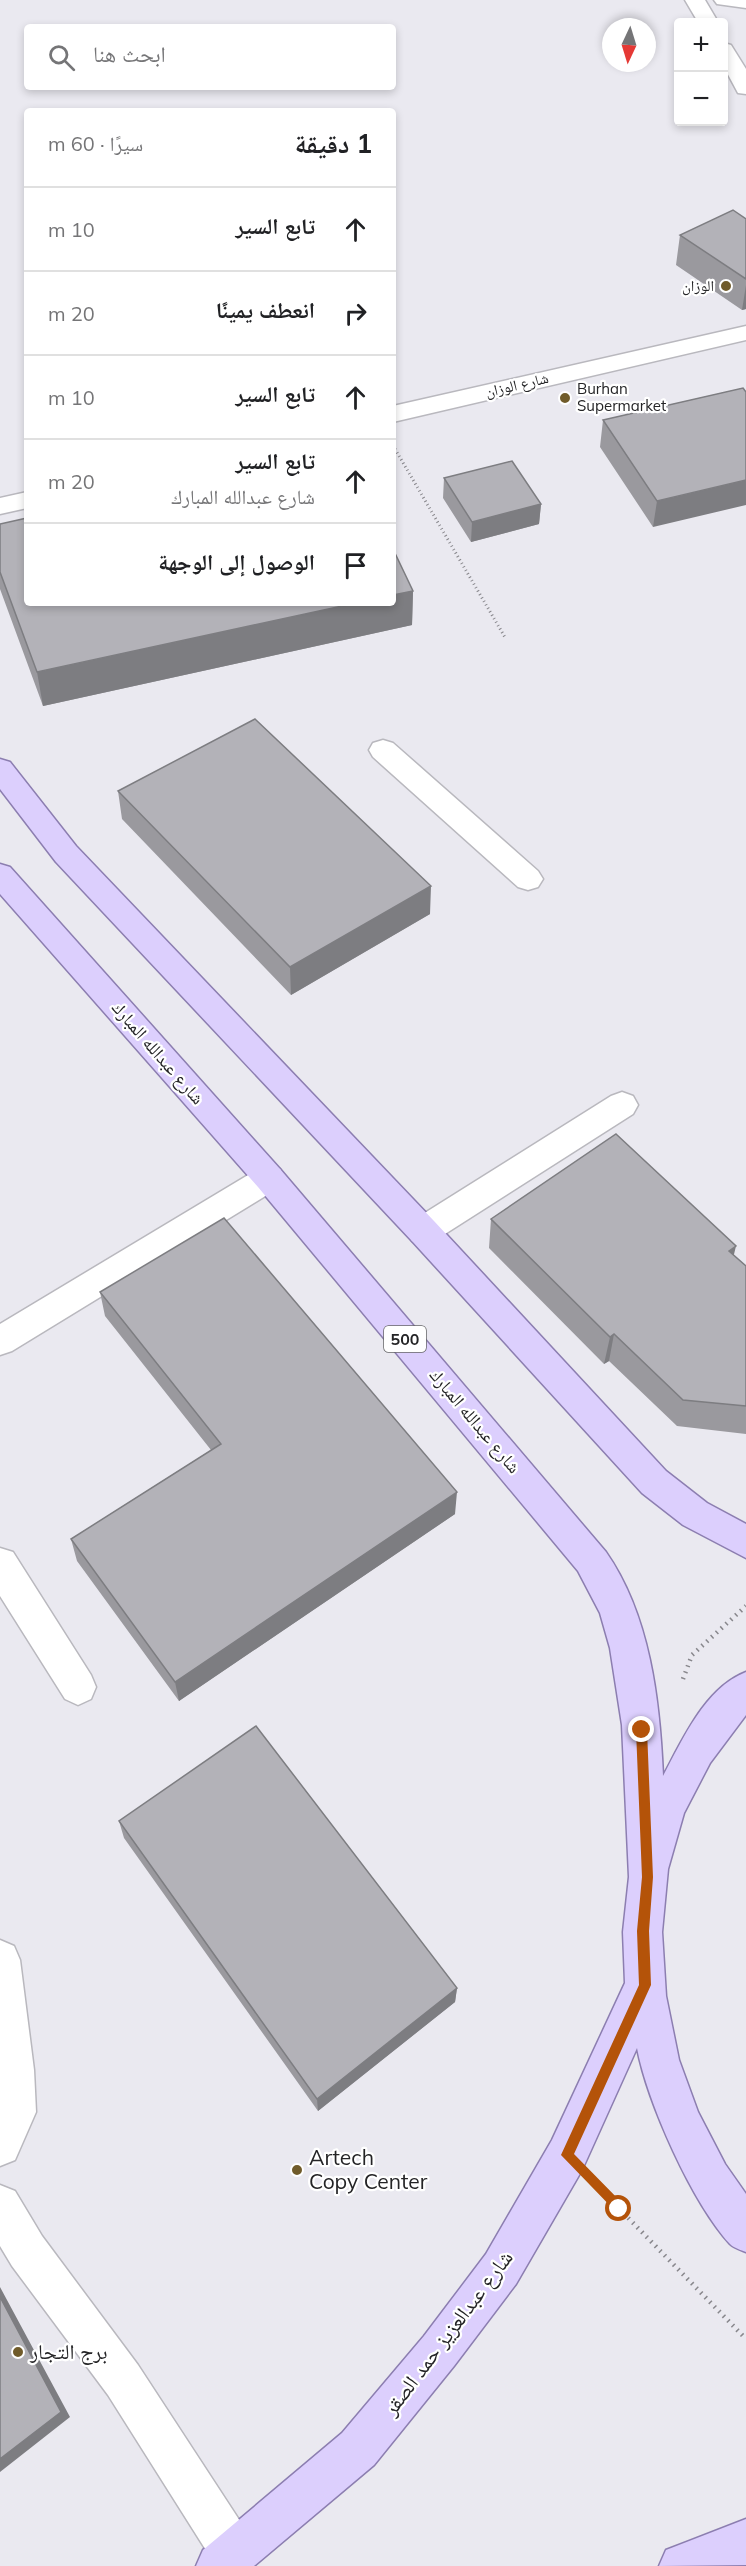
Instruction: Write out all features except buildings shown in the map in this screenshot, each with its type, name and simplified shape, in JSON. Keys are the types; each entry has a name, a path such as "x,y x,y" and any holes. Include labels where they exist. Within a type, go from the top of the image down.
{"main road":[{"path":"0,770 66,854 423,1231 654,1482 695,1514 746,1542"},
{"name":"شارع عبدالله المبارك","path":"0,875 269,1179 576,1541 602,1578 617,1614 636,1684 642,1730 648,1877"},
{"path":"746,1690 717,1721 686,1766 669,1801 648,1877 643,1931 645,1985 650,2026 674,2106 714,2186 746,2231"},
{"name":"شارع عبدالعزيز حمد الصقر","path":"227,2560 358,2450 501,2269 567,2155 645,1985"},
{"path":"682,2566 746,2542"}],"street":[{"path":"695,0 706,18"},
{"path":"724,0 746,2"},
{"path":"728,57 746,88"},
{"name":"شارع الوزان","path":"396,413 746,333"},
{"path":"0,506 24,501"},
{"path":"383,750 528,879"},
{"path":"423,1231 622,1105"},
{"path":"0,1341 269,1179"},
{"path":"0,1564 78,1687"},
{"path":"0,2145 15,2112 14,2070 1,1968"},
{"path":"0,2206 27,2251 123,2380 227,2560"}],"path":[{"path":"396,451 506,639"},
{"path":"567,2155 746,2339"}],"place":[{"name":"الوزان","path":"726,286"},
{"name":"Burhan Supermarket","path":"565,398"},
{"name":"Artech Copy Center","path":"297,2170"},
{"name":"برج التجار","path":"18,2352"}],"route":[{"path":"619,2209 567,2155 645,1985 643,1931 648,1877 642,1730"}]}
